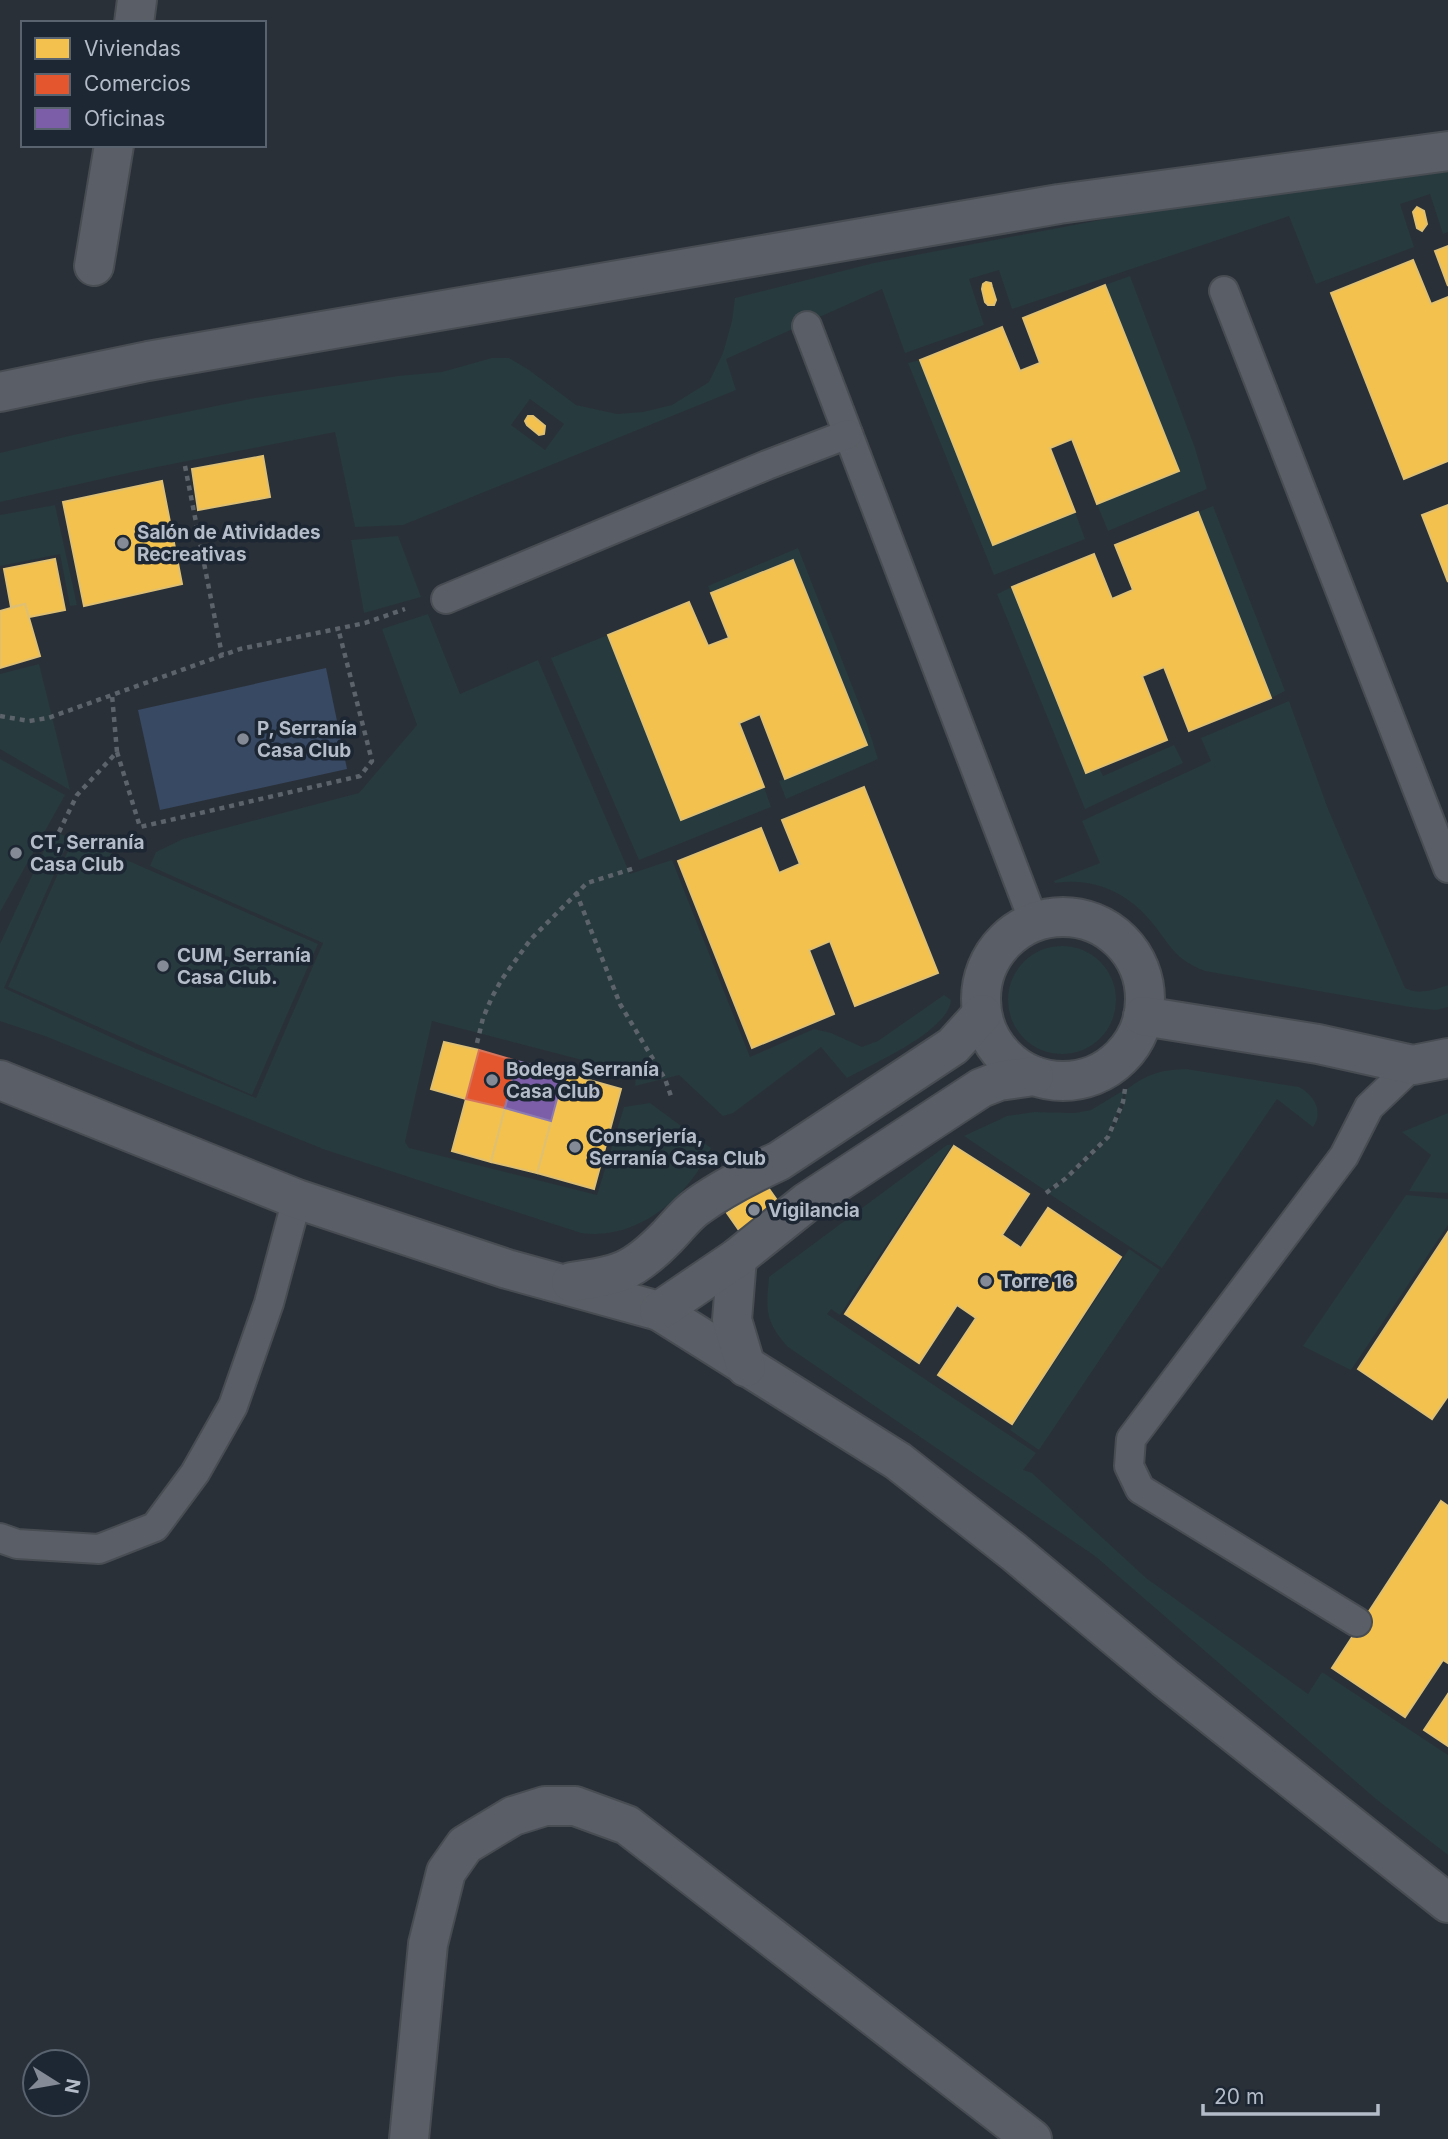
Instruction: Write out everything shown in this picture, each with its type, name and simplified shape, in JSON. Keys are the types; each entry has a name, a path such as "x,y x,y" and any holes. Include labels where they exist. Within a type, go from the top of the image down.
{"street":[{"path":"134,21 137,0"},
{"path":"94,266 114,147"},
{"path":"0,393 148,361 1059,204 1448,151"},
{"path":"1055,917 1077,918 1098,924 1116,936 1131,952 1140,972 1144,994 1143,1016 1135,1038 1121,1056 1102,1071 1080,1079 1056,1081 1034,1076 1009,1061 992,1040 982,1014 981,991 987,968 998,949 1013,932 1034,922 1055,917"},
{"path":"558,1283 611,1276 632,1268 696,1207 779,1161 953,1046 982,1014"},
{"path":"1143,1016 1430,1062"},
{"path":"659,1311 737,1258 807,1202 981,1088 999,1081 1034,1076"},
{"path":"0,1080 297,1199 558,1283 659,1311 898,1461 1448,1903"},
{"path":"737,1258 732,1320 746,1367"},
{"path":"409,2139 428,1944 446,1872 466,1844 513,1816 545,1806 575,1806 627,1825 1032,2139"}],"lane":[{"path":"1224,291 1448,869"},
{"path":"807,326 1034,922"},
{"path":"446,600 767,465 848,434"},
{"path":"1357,1622 1140,1489 1129,1466 1131,1439 1344,1156 1369,1107 1430,1062"},
{"path":"0,1538 17,1544 99,1549 156,1527 195,1473 233,1406 269,1303 297,1199"}],"path":[{"path":"185,466 222,655"},
{"path":"0,716 39,720 240,649 365,623 415,605"},
{"path":"112,695 117,752 140,827 360,776 372,761 338,628"},
{"path":"59,832 77,795 117,752"},
{"path":"477,1043 483,1018 502,979 531,939 587,883 635,868"},
{"path":"576,892 620,1004 665,1079 672,1099"},
{"path":"1046,1193 1065,1179 1108,1137 1124,1102 1125,1089"}],"green space":[{"path":"1448,159 1448,232 1443,234 1430,194 1400,204 1414,247 1316,284 1289,216 1012,309 999,270 969,279 984,325 905,353 882,289 726,359 736,390 403,525 355,527 335,432 137,471 0,502 0,453 73,435 255,398 442,372 492,358 509,358 576,405 617,414 643,412 672,405 709,382 723,353 735,298 874,263 1299,182","holes":["530,399 564,424 545,450 511,425"]},
{"path":"1130,276 1195,448 1207,489 1108,531 1097,504 1179,471 1105,285"},
{"path":"920,360 993,545 1075,512 1085,539 994,575 908,363"},
{"path":"55,505 77,605 70,606 60,554 0,566 0,515"},
{"path":"1213,506 1285,691 1271,698 1198,512"},
{"path":"398,536 421,597 364,613 351,540"},
{"path":"798,548 867,724 878,759 786,799 779,781 867,745 793,560 711,593 708,586"},
{"path":"1012,587 1086,773 1099,768 1103,776 1174,745 1183,763 1085,809 997,594"},
{"path":"428,614 460,694 538,660 630,874 672,860 750,1057 814,1029 831,1033 862,1047 878,1041 944,995 951,1000 947,1012 924,1035 847,1078 821,1047 733,1113 723,1116 679,1075 635,1086 636,1074 432,1021 405,1142 409,1148 597,1195 624,1107 650,1103 711,1148 689,1183 659,1212 641,1223 602,1234 581,1233 323,1149 45,1036 0,1021 0,944 53,831 70,838 4,988 139,1050 256,1098 323,943 150,866 156,852 183,839 359,793 417,725 382,629"},
{"path":"608,635 681,820 764,787 771,807 639,860 551,658"},
{"path":"39,664 70,790 0,749 0,674"},
{"path":"1289,701 1328,809 1405,988 1421,991 1448,985 1448,1007 1436,1010 1410,1007 1205,971 1181,958 1144,914 1122,896 1097,885 1055,883 1054,881 1100,863 1082,821 1211,761 1201,738"},
{"name":"CT, Serranía Casa Club","path":"0,759 65,795 0,912"},
{"name":"CUM, Serranía Casa Club.","path":"74,837 318,944 252,1095 8,987"},
{"path":"1062,946 1083,950 1100,962 1112,979 1116,1000 1112,1021 1100,1038 1083,1050 1062,1054 1041,1050 1024,1038 1012,1021 1008,1000 1012,979 1024,962 1041,950"},
{"path":"1186,1069 1299,1087 1313,1099 1318,1116 1313,1127 1277,1099 1162,1268 1048,1193 1086,1161 1109,1135 1123,1106 1126,1090 1154,1074"},
{"path":"1124,1090 1122,1102 1107,1137 1065,1178 1046,1191 964,1136 1007,1116 1091,1110"},
{"path":"1448,1113 1448,1193 1409,1191 1431,1155 1402,1132"},
{"path":"947,1145 952,1145 840,1315 831,1309 827,1314 1036,1453 1023,1470 1032,1473 1146,1578 1308,1694 1322,1672 1448,1755 1448,1855 1376,1799 1095,1556 788,1347 780,1338 769,1315 769,1277"},
{"path":"1406,1195 1448,1199 1448,1225 1351,1370 1303,1346"},
{"path":"1129,1249 1160,1270 1039,1450 1010,1430"}],"water":[{"name":"P, Serranía Casa Club","path":"326,668 347,769 160,810 138,710"}],"building: Viviendas":[{"path":"1417,207 1424,211 1427,224 1422,231 1417,228 1413,212"},
{"path":"1448,246 1448,286 1435,251"},
{"path":"1413,260 1431,304 1448,297 1448,461 1404,479 1331,293"},
{"path":"986,282 991,283 996,300 994,305 985,302 982,289"},
{"path":"1105,285 1179,471 1097,504 1072,439 1050,448 1075,512 993,545 920,360 1002,327 1020,371 1040,363 1023,318"},
{"path":"528,416 533,416 545,426 544,434 539,435 527,425 525,421"},
{"path":"263,456 270,497 198,510 192,469"},
{"name":"Salón de Atividades Recreativas","path":"162,481 182,584 84,606 63,502"},
{"path":"1448,505 1448,582 1422,515"},
{"path":"1198,512 1271,698 1189,731 1164,667 1142,676 1167,740 1086,773 1012,587 1094,554 1112,599 1133,590 1115,545"},
{"path":"55,559 65,610 29,617 25,604 11,607 4,569"},
{"path":"793,560 867,745 785,779 760,714 739,723 764,787 681,820 608,635 689,602 708,646 729,638 711,593"},
{"path":"25,604 40,656 0,668 0,611"},
{"path":"864,787 938,973 855,1006 830,941 809,950 834,1014 752,1048 678,861 761,828 779,873 800,864 782,820"},
{"path":"444,1042 479,1050 466,1099 431,1089"},
{"name":"Conserjería, Serranía Casa Club","path":"564,1073 621,1089 594,1189 537,1173"},
{"path":"466,1099 505,1108 491,1162 452,1151"},
{"path":"505,1108 551,1121 537,1173 491,1162"},
{"name":"Torre 16","path":"954,1146 1029,1194 1002,1235 1021,1248 1048,1208 1121,1257 1012,1424 938,1375 976,1318 957,1305 919,1363 845,1314"},
{"name":"Vigilancia","path":"767,1186 781,1206 741,1233 727,1213"},
{"path":"1448,1232 1448,1396 1432,1419 1358,1369"},
{"path":"1441,1501 1448,1506 1448,1663 1443,1660 1405,1717 1332,1668"},
{"path":"1448,1694 1448,1746 1424,1730"}],"building: Comercios":[{"name":"Bodega Serranía Casa Club","path":"479,1050 517,1061 505,1108 466,1099"}],"building: Oficinas":[{"path":"517,1061 564,1073 551,1121 505,1108"}],"place":[{"name":"Salón de Atividades Recreativas","path":"123,543"},
{"name":"P, Serranía Casa Club","path":"243,739"},
{"name":"CT, Serranía Casa Club","path":"16,853"},
{"name":"CUM, Serranía Casa Club.","path":"163,966"},
{"name":"Bodega Serranía Casa Club","path":"492,1080"},
{"name":"Conserjería, Serranía Casa Club","path":"575,1147"},
{"name":"Vigilancia","path":"754,1210"},
{"name":"Torre 16","path":"986,1281"}]}
